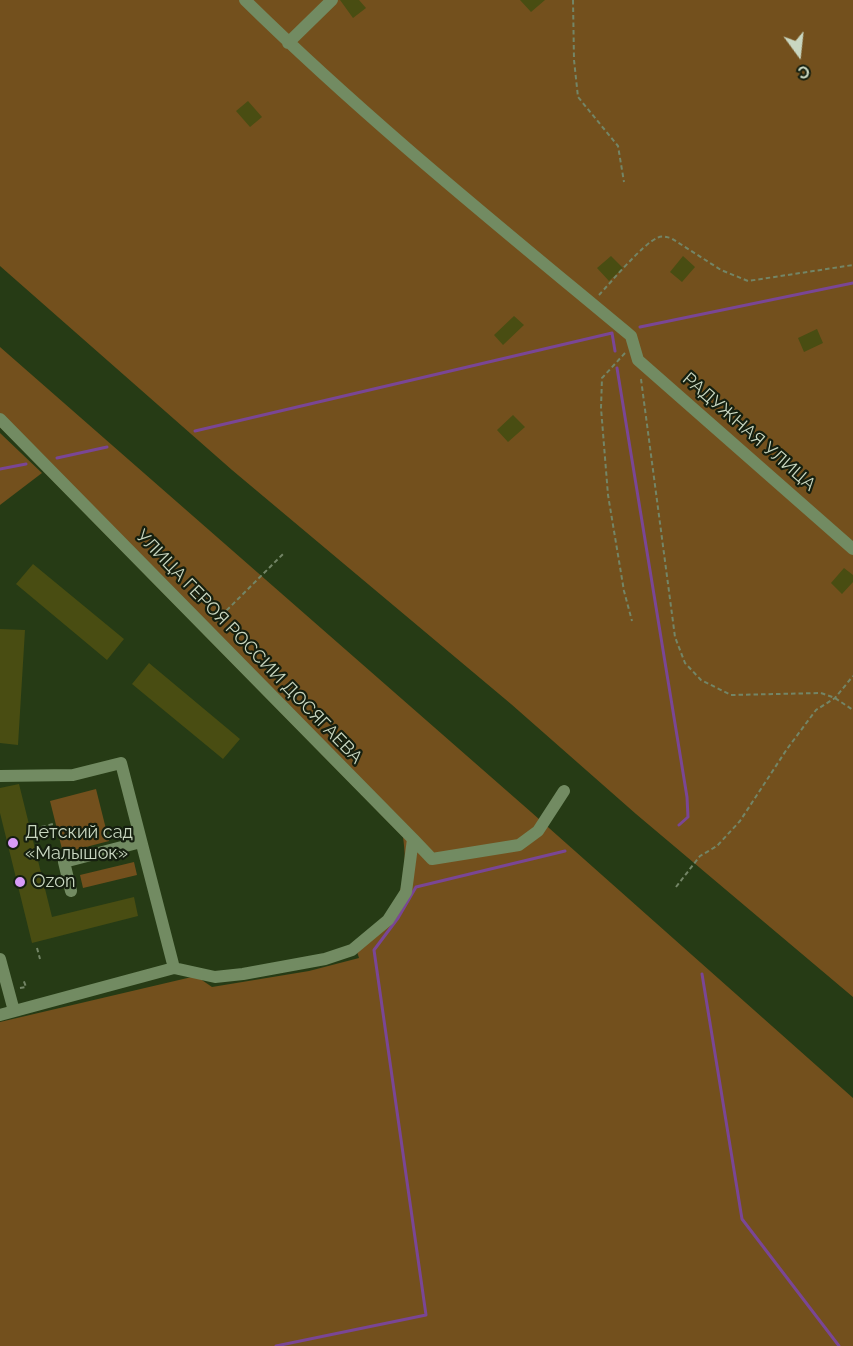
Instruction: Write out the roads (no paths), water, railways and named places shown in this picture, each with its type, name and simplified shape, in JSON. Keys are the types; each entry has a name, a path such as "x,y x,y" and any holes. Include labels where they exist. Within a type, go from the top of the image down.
{"street":[{"path":"245,0 288,43 332,0"},
{"name":"РАДУЖНАЯ УЛИЦА","path":"288,43 395,140 631,336 639,360 853,549"},
{"name":"УЛИЦА ГЕРОЯ РОССИИ ДОСЯГАЕВА","path":"0,419 432,859 519,845 538,831 564,791"},
{"path":"0,776 73,775 121,763 174,968"},
{"path":"0,1015 174,968 215,976 243,974 325,959 352,950 388,920 406,892 412,839"},
{"path":"71,891 64,862 141,842"},
{"path":"0,959 14,1011"}],"waterway":[{"path":"640,327 853,283"},
{"path":"195,431 612,333 615,351"},
{"path":"617,368 687,797 688,817 679,825"},
{"path":"57,458 107,447"},
{"path":"0,469 26,464"},
{"path":"276,1346 426,1315 374,950 398,918 416,887 565,851"},
{"path":"702,974 742,1219 839,1346"}],"place":[{"name":"Детский сад «Малышок»","path":"13,843"},
{"name":"Ozon","path":"20,882"}]}
